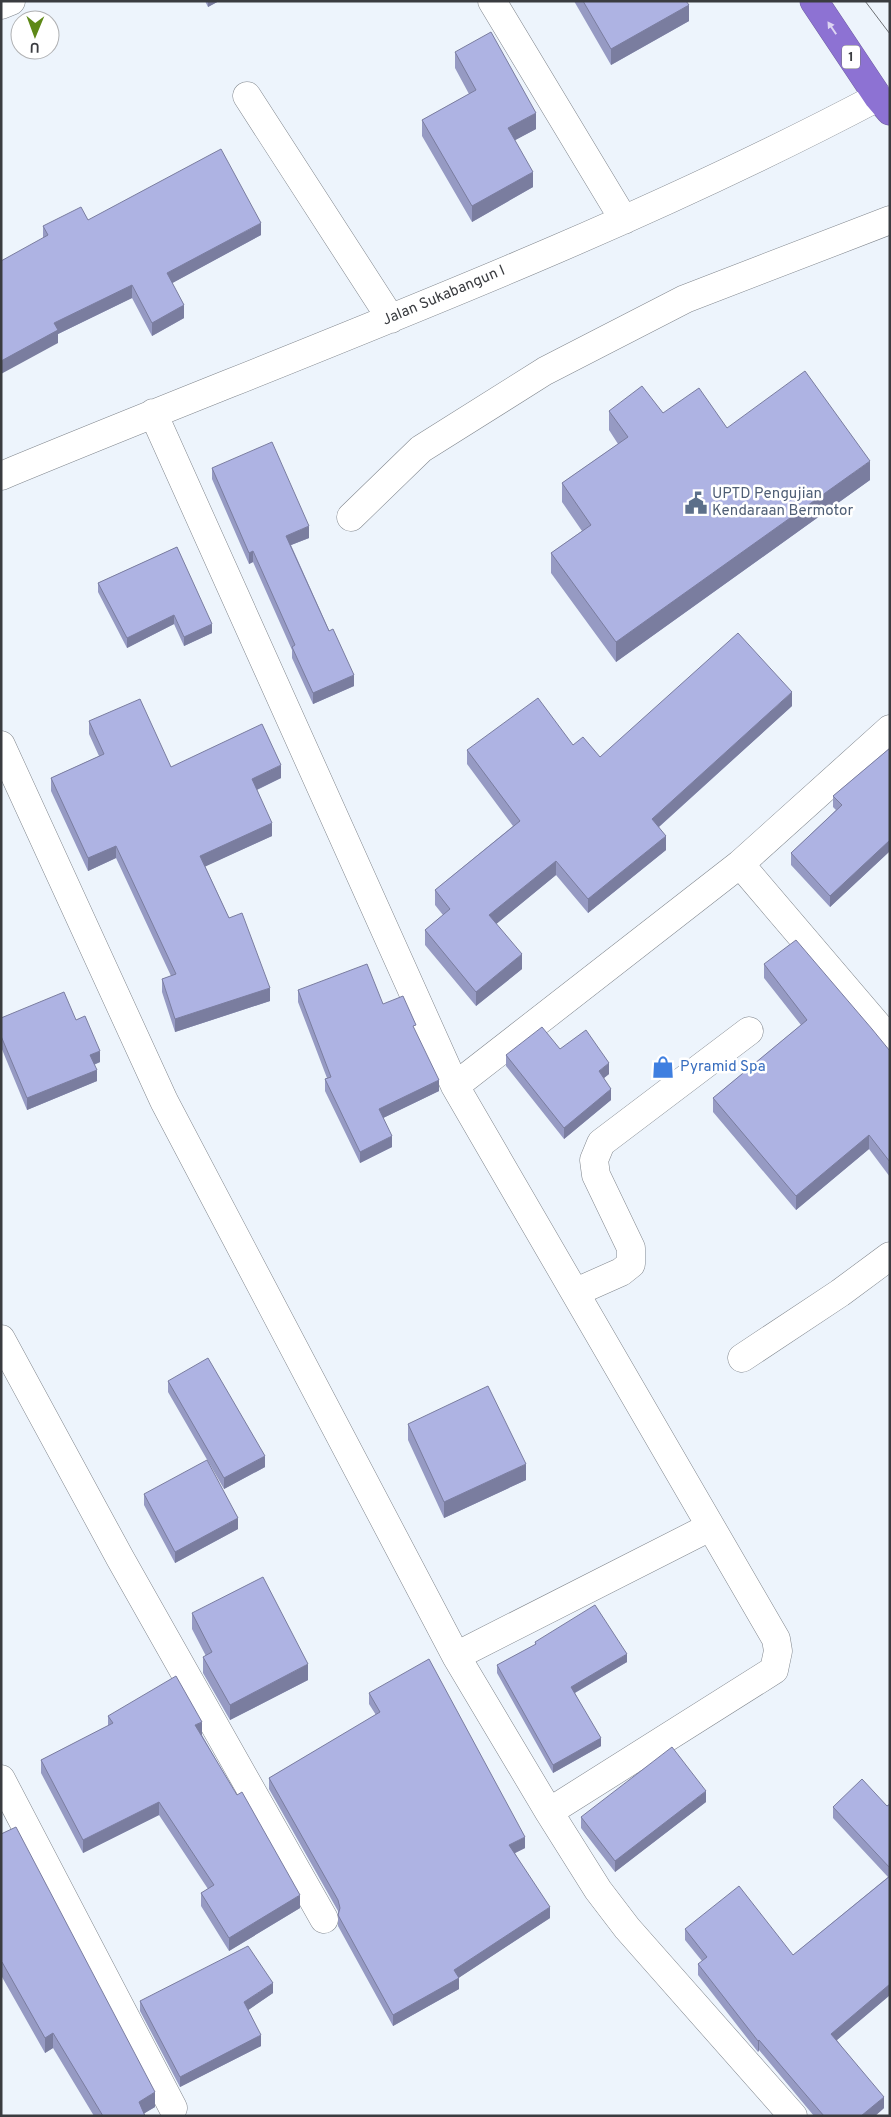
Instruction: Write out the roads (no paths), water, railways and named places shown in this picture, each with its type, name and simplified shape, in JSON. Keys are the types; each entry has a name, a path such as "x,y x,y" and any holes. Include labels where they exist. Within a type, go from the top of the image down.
{"highway":[{"name":"1","path":"814,1 884,104"}],"street":[{"path":"1,5 10,1"},
{"path":"492,1 624,220"},
{"path":"247,96 391,319"},
{"name":"Jalan Sukabangun I","path":"1,476 153,413 391,319 624,220 796,141 884,104"},
{"path":"351,517 421,449 545,371 685,298 890,220"},
{"path":"153,413 456,1086 776,1639 778,1651 774,1670 549,1812"},
{"path":"456,1086 740,864 890,729"},
{"path":"1,745 164,1101 456,1656 598,1890 627,1928 793,2116"},
{"path":"740,864 890,1040"},
{"path":"576,1292 621,1272 631,1264 631,1248 596,1175 594,1160 601,1143 749,1031"},
{"path":"742,1358 840,1293 890,1256"},
{"path":"1,1339 125,1567 324,1918"},
{"path":"456,1656 710,1527"},
{"path":"1,1780 173,2108"}],"tram line":[{"path":"865,1 890,34"}],"place":[{"name":"UPTD Pengujian Kendaraan Bermotor","path":"696,503"},
{"name":"Pyramid Spa","path":"663,1067"}]}
